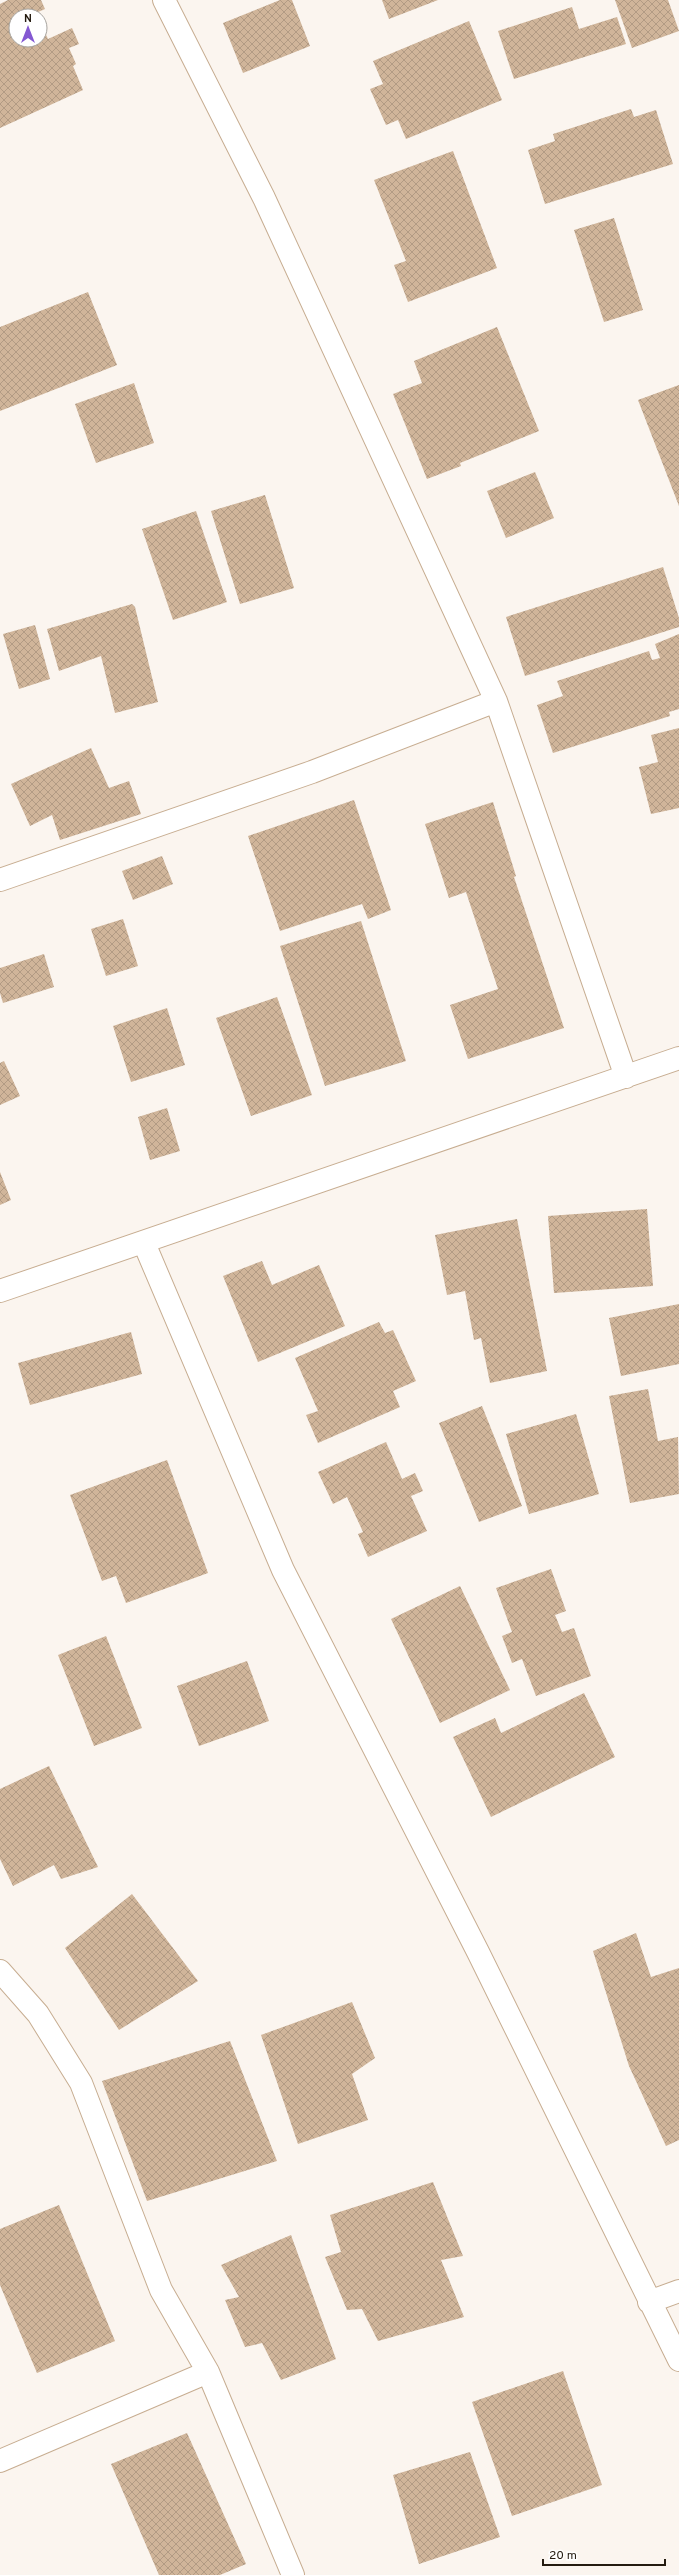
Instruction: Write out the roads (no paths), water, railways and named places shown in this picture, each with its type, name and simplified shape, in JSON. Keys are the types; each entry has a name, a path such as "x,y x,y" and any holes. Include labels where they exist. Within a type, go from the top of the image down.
{"street":[{"path":"164,0 264,198 496,701 626,1077"},
{"path":"0,880 312,772 496,701"},
{"path":"0,1291 144,1243 679,1058"},
{"path":"144,1243 283,1570 478,1952 649,2302 679,2360"},
{"path":"0,1971 38,2014 81,2083 161,2290 208,2372 293,2575"},
{"path":"649,2302 679,2291"},
{"path":"0,2461 208,2372"}]}
